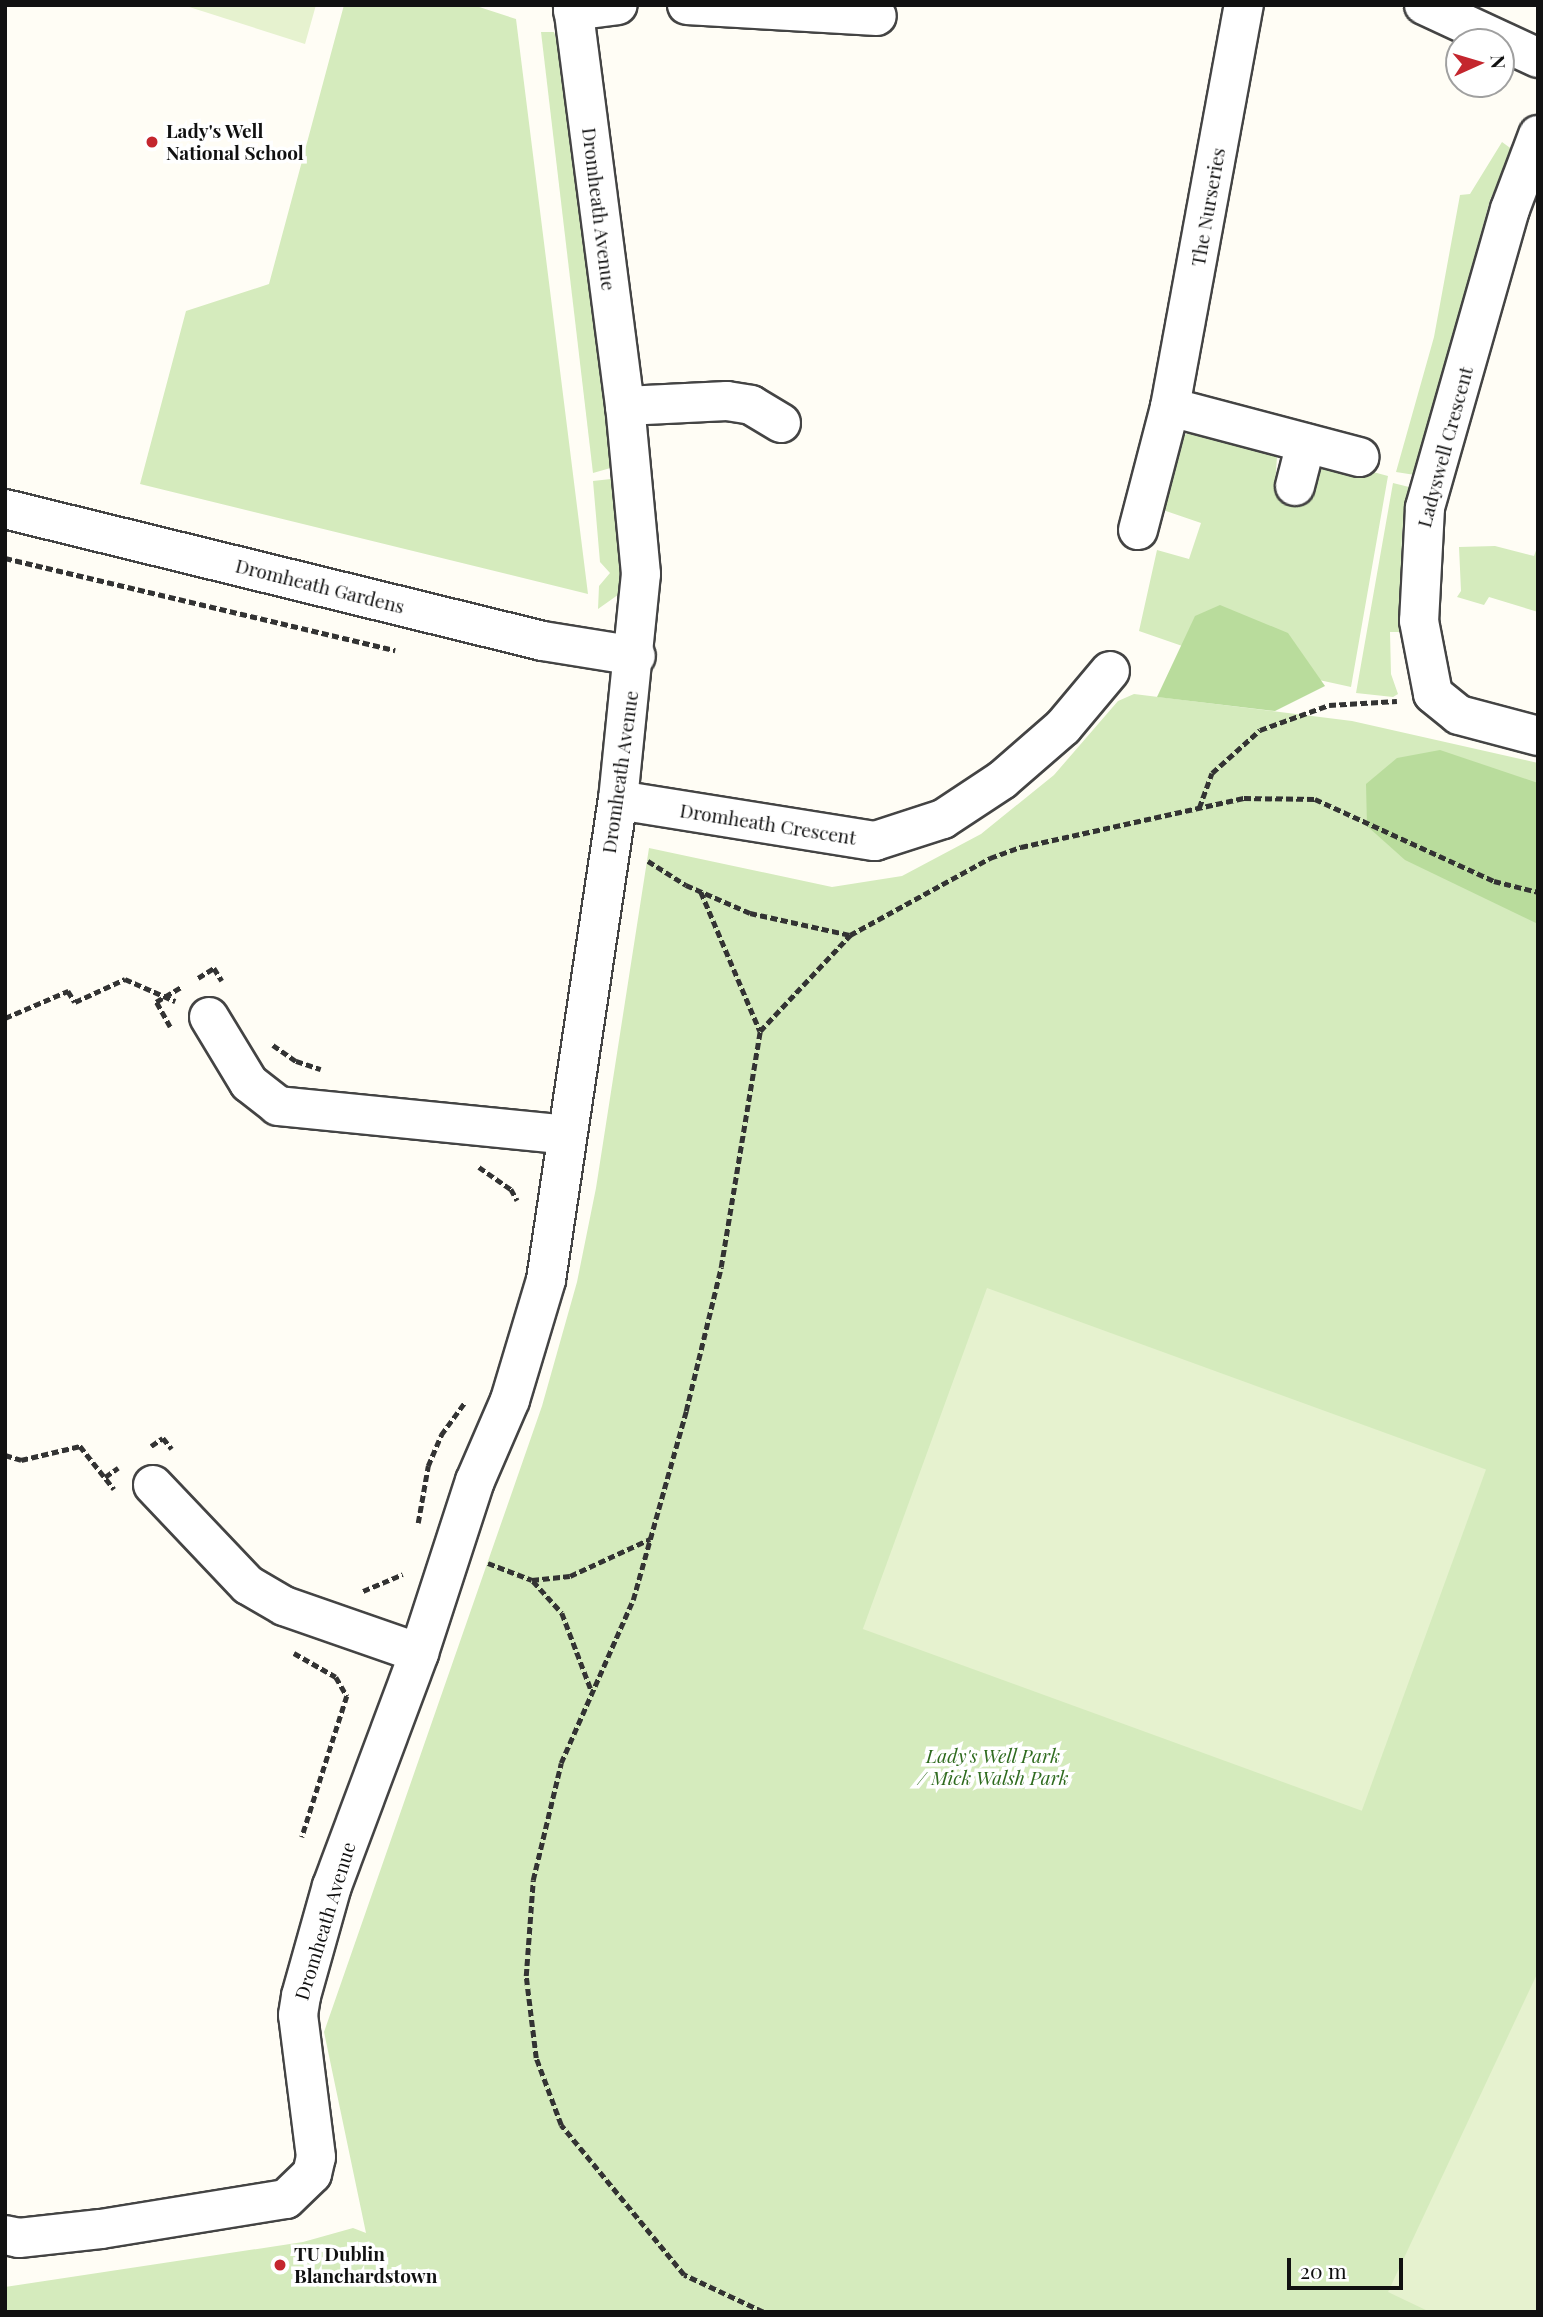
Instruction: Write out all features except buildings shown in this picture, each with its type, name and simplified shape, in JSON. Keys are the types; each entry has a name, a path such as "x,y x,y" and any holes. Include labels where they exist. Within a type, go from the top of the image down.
{"street":[{"name":"Dromheath Avenue","path":"5,2235 19,2238 87,2230 286,2199 304,2186 316,2157 298,2015 301,1996 332,1886 419,1653 475,1481 530,1340 546,1280 618,800 636,656 641,574 625,406 573,8 618,5"},
{"path":"687,5 877,16"},
{"name":"The Nurseries","path":"1138,530 1170,407 1244,5"},
{"path":"1424,5 1538,58"},
{"name":"Ladyswell Crescent","path":"1538,135 1510,209 1426,508 1419,621 1433,694 1459,715 1538,736"},
{"path":"625,406 727,401 751,405 781,423"},
{"path":"1170,407 1359,457"},
{"path":"1295,486 1306,443"},
{"name":"Dromheath Gardens","path":"5,509 543,640 636,656"},
{"name":"Dromheath Crescent","path":"618,800 875,841 943,819 1002,780 1063,727 1110,671"},
{"path":"209,1017 249,1083 278,1106 567,1135"},
{"path":"143,1465 248,1585 284,1606 419,1653"}],"path":[{"path":"5,558 395,650"},
{"path":"1199,808 1212,772 1260,730 1329,705 1408,700"},
{"path":"760,1031 850,935 1005,852 1199,808 1272,795 1315,799 1494,881 1538,892"},
{"path":"640,856 700,891 750,913 850,935"},
{"path":"700,891 760,1031 722,1267 633,1600 561,1763 533,1880 526,1976 536,2058 561,2125 684,2275 762,2312"},
{"path":"5,1018 68,991 75,1002 125,979 209,1017"},
{"path":"417,1536 428,1466 449,1421 471,1395"},
{"path":"105,1477 143,1465 163,1438 176,1454"},
{"path":"532,1580 570,1576 650,1539"},
{"path":"480,1560 532,1580 562,1613 593,1692"},
{"path":"356,1593 413,1569"}],"green space":[{"path":"183,5 316,5 305,44"},
{"path":"344,5 473,5 516,19 588,594 140,484 186,311 269,284"},
{"path":"541,32 554,32 557,41 614,467 593,473"},
{"path":"1502,142 1513,150 1490,200 1415,475 1396,472 1434,337 1460,195 1470,194"},
{"path":"1204,427 1268,444 1277,457 1275,486 1308,491 1322,465 1351,466 1388,476 1351,687 1214,657 1139,631 1157,550 1189,559 1201,523 1163,510 1182,436"},
{"path":"611,479 624,564 622,592 598,609 599,586 610,573 600,562 593,481"},
{"path":"1393,483 1409,487 1402,533 1400,632 1390,632 1391,674 1398,694 1393,697 1356,693"},
{"path":"1538,545 1538,612 1489,597 1484,605 1457,597 1461,591 1459,547 1495,546 1534,556"},
{"path":"1220,605 1288,633 1325,686 1275,711 1157,697 1195,616"},
{"name":"Lady's Well Park / Mick Walsh Park","path":"1134,694 1352,721 1538,763 1538,2312 5,2312 5,2287 303,2242 353,2228 366,2233 324,2032 542,1406 577,1282 596,1188 649,848 832,887 902,876 981,834 1054,775 1118,701"},
{"path":"1440,750 1538,783 1538,924 1405,860 1367,826 1366,784 1397,758"},
{"path":"987,1288 1486,1470 1362,1811 863,1629"},
{"path":"1538,1972 1538,2312 1430,2312 1388,2292"}],"place":[{"name":"Lady's Well National School","path":"152,142"},
{"name":"TU Dublin Blanchardstown","path":"280,2265"}]}
